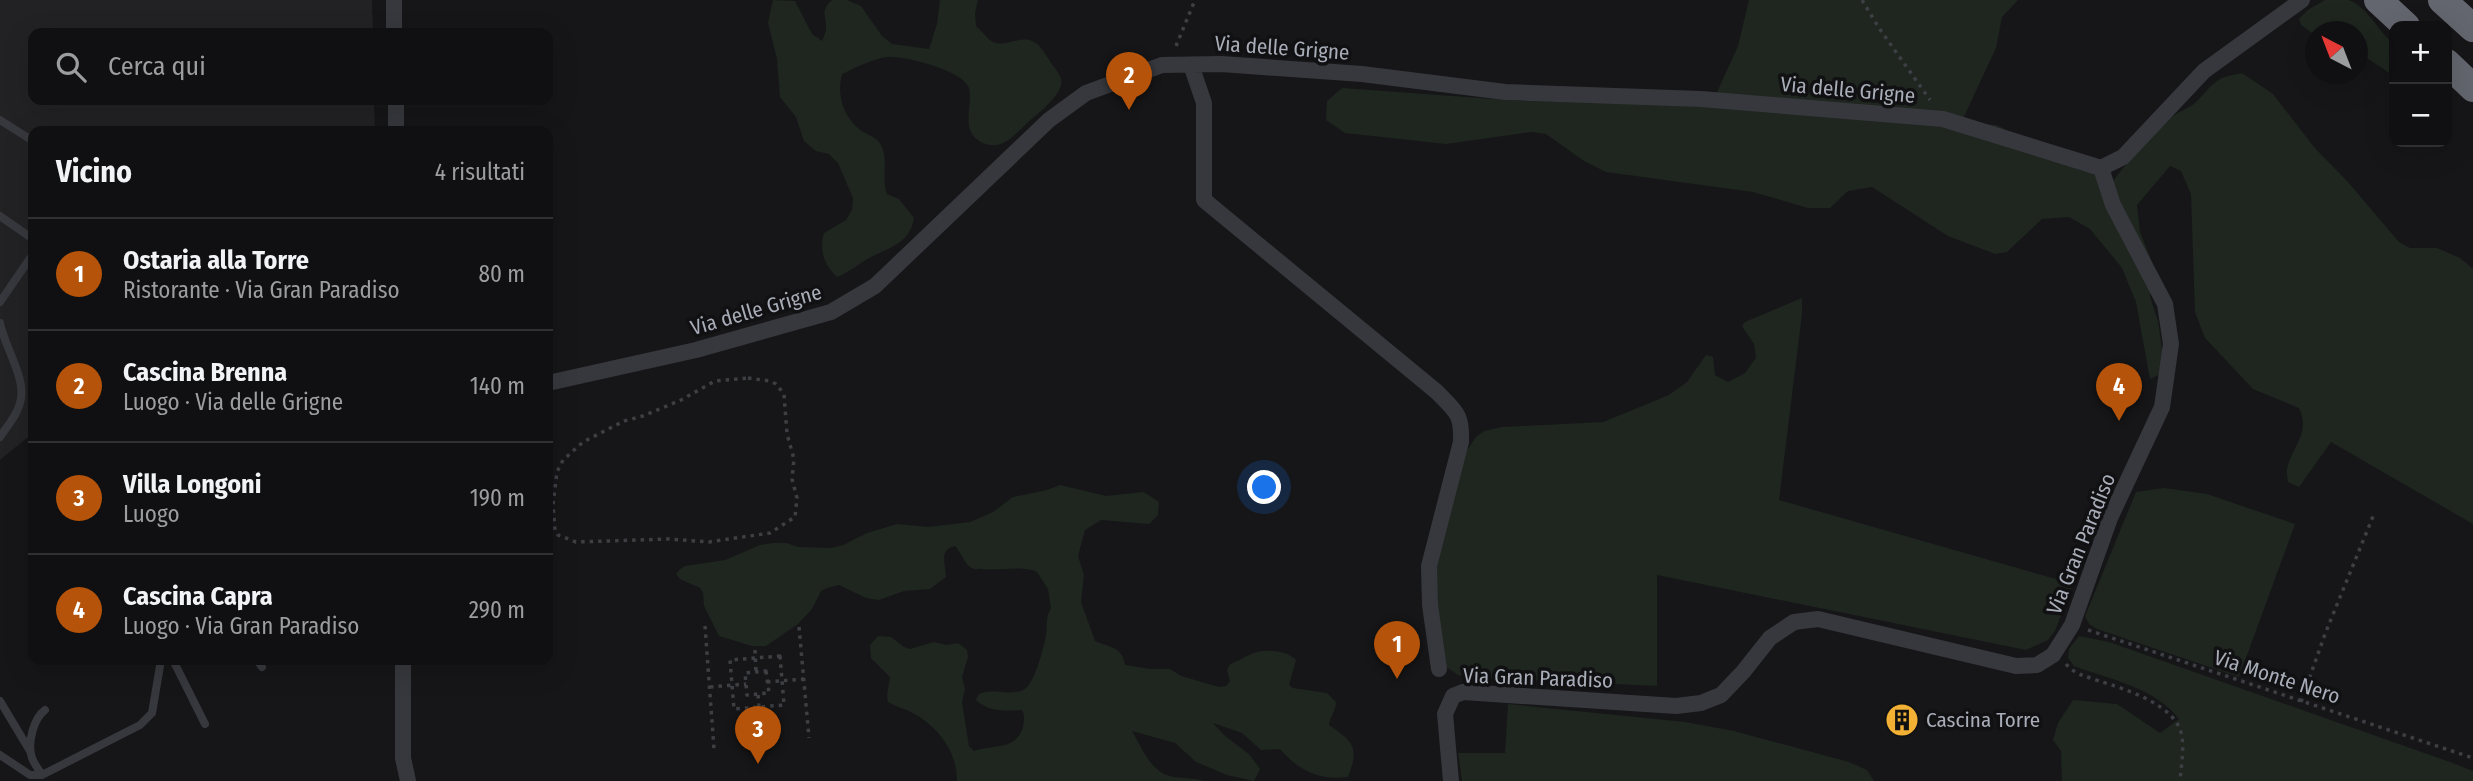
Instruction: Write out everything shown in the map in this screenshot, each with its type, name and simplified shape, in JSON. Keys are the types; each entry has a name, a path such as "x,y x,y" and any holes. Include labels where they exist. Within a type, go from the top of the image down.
{"highway":[{"path":"2378,0 2401,21"},
{"path":"2442,0 2473,28"},
{"path":"2452,69 2473,88"}],"street":[{"path":"394,0 394,28"},
{"path":"2101,168 2123,157 2204,71 2298,3"},
{"name":"Via delle Grigne","path":"553,382 696,350 831,312 875,286 1049,120 1086,93 1162,65 1221,64 1362,74 1505,92 1701,99 1943,118 2101,168"},
{"name":"Via Gran Paradiso","path":"1191,65 1204,103 1204,200 1437,392 1462,422 1461,442 1429,566 1430,605 1439,668"},
{"path":"396,105 396,126"},
{"name":"Via Gran Paradiso","path":"1451,781 1445,714 1452,696 1463,692 1676,706 1702,703 1721,695 1743,673 1770,638 1794,622 1818,619 2016,666 2037,665 2053,655 2072,625 2110,518 2162,407 2171,344 2165,304 2113,205 2101,168"},
{"path":"403,665 403,758 408,781"}],"lane":[{"path":"0,120 28,138"},
{"path":"0,216 28,236"},
{"path":"0,302 28,261"},
{"path":"0,323 22,396 16,413 0,437"},
{"path":"0,755 39,778 140,725 152,713 160,665"},
{"path":"176,665 205,724"},
{"path":"0,701 30,751 39,778"},
{"path":"30,751 32,734 40,714 45,710"}],"path":[{"path":"1170,65 1179,35 1195,0"},
{"path":"1862,0 1943,118"},
{"path":"764,379 776,384 784,394 787,434 793,453 792,479 797,511 795,517 776,531 746,537 709,542 669,539 576,542 558,535 555,530 554,492 559,466 589,438 624,421 681,400 715,381 764,379"},
{"path":"2301,702 2325,634 2374,514"},
{"name":"Via Monte Nero","path":"2072,625 2473,758"},
{"path":"705,626 714,748"},
{"path":"799,627 809,738"},
{"path":"2057,649 2073,672 2125,689 2151,701 2170,716 2179,727 2182,737 2180,781"},
{"path":"755,650 756,672"},
{"path":"780,656 782,681 784,705 734,709 730,660 780,656"},
{"path":"766,671 769,694 747,695 746,673 756,672 766,671"},
{"path":"767,682 804,679"},
{"path":"710,687 747,684"},
{"path":"758,695 762,742"}],"shaded area":[{"path":"0,0 372,0 373,28 28,28 28,105 374,105 375,126 28,126 28,437 0,460"},
{"path":"773,0 795,1 812,34 822,41 826,29 826,8 832,0 847,0 861,6 882,36 892,44 929,49 937,24 940,0 978,0 976,26 996,43 1027,40 1035,43 1058,72 1061,85 1053,99 1015,135 1002,143 991,145 977,139 969,126 969,88 965,82 945,70 919,61 887,57 842,74 841,97 848,117 881,145 887,194 899,199 914,218 904,239 837,277 824,257 824,233 846,220 852,210 853,198 838,163 829,154 816,151 804,141 796,117 780,97 777,59 768,23"},
{"path":"1749,0 2018,0 2002,17 1996,48 1961,123 1996,125 2113,181 2161,126 2194,104 2220,79 2242,73 2273,94 2314,147 2399,242 2410,248 2437,248 2460,258 2473,269 2473,524 2331,442 2299,487 2288,482 2287,467 2302,431 2299,408 2253,389 2205,338 2195,312 2191,194 2181,171 2170,166 2137,205 2140,232 2150,257 2150,297 2158,321 2165,372 2150,379 2136,302 2122,268 2090,229 2069,217 2042,219 2007,252 1995,254 1948,236 1872,187 1848,191 1830,208 1808,208 1753,192 1606,172 1584,161 1546,134 1531,132 1446,144 1345,133 1326,120 1327,101 1342,88 1521,101 1654,102 1714,99 1738,46"},
{"path":"2325,0 2348,0 2355,3 2389,39 2389,73 2368,59 2368,21 2305,21 2305,28 2299,19"},
{"path":"1802,298 1779,500 2073,584 2055,631 2048,640 2026,650 1657,575 1657,686 1469,677 1458,675 1445,666 1432,565 1465,453 1476,437 1484,431 1502,427 1603,422 1669,395 1687,382 1706,355 1713,357 1715,375 1728,382 1745,373 1756,358 1754,344 1742,326 1745,322"},
{"path":"1060,485 1106,496 1144,492 1159,502 1158,515 1149,524 1101,520 1085,530 1078,556 1084,575 1081,602 1095,641 1118,651 1125,665 1170,669 1181,676 1219,687 1226,686 1230,681 1227,670 1230,664 1262,651 1287,654 1296,660 1289,685 1293,688 1327,693 1336,702 1329,725 1349,741 1354,751 1348,777 1328,777 1310,772 1294,763 1280,749 1261,750 1242,733 1213,723 1249,754 1260,769 1254,781 1227,775 1196,762 1175,743 1132,731 1157,769 1170,776 1203,781 957,781 953,759 944,740 928,723 888,702 890,677 871,658 870,645 878,636 891,637 910,649 934,642 946,645 958,643 967,650 968,657 962,677 965,689 962,702 969,746 974,751 1009,743 1020,735 1024,716 1022,710 992,709 976,700 979,694 984,692 1023,690 1035,674 1051,608 1048,589 1037,572 974,569 967,564 955,546 946,550 946,577 930,589 904,591 879,600 866,598 839,585 827,588 821,591 812,609 798,624 766,646 752,646 719,636 704,606 700,588 680,579 676,574 685,566 725,560 760,545 786,543 798,547 831,548 897,524 928,527 970,522 993,512 1013,497"},
{"path":"2164,488 2207,494 2295,524 2239,677 2097,629 2089,624 2085,616 2136,492"},
{"path":"2079,636 2109,642 2450,762 2473,771 2473,781 2062,781 2061,751 2053,740 2058,723 2073,700 2117,704 2160,733 2179,719 2158,699 2145,692 2074,666 2068,658 2069,649"},
{"path":"1508,704 1685,722 1734,731 1849,762 1867,770 1874,781 1462,781 1458,753 1505,753"}],"place":[{"name":"Cascina Brenna","path":"1129,110"},
{"name":"Cascina Capra","path":"2119,421"},
{"name":"Ostaria alla Torre","path":"1397,679"},
{"name":"Cascina Torre","path":"1902,720"},
{"name":"Villa Longoni","path":"758,764"}]}
